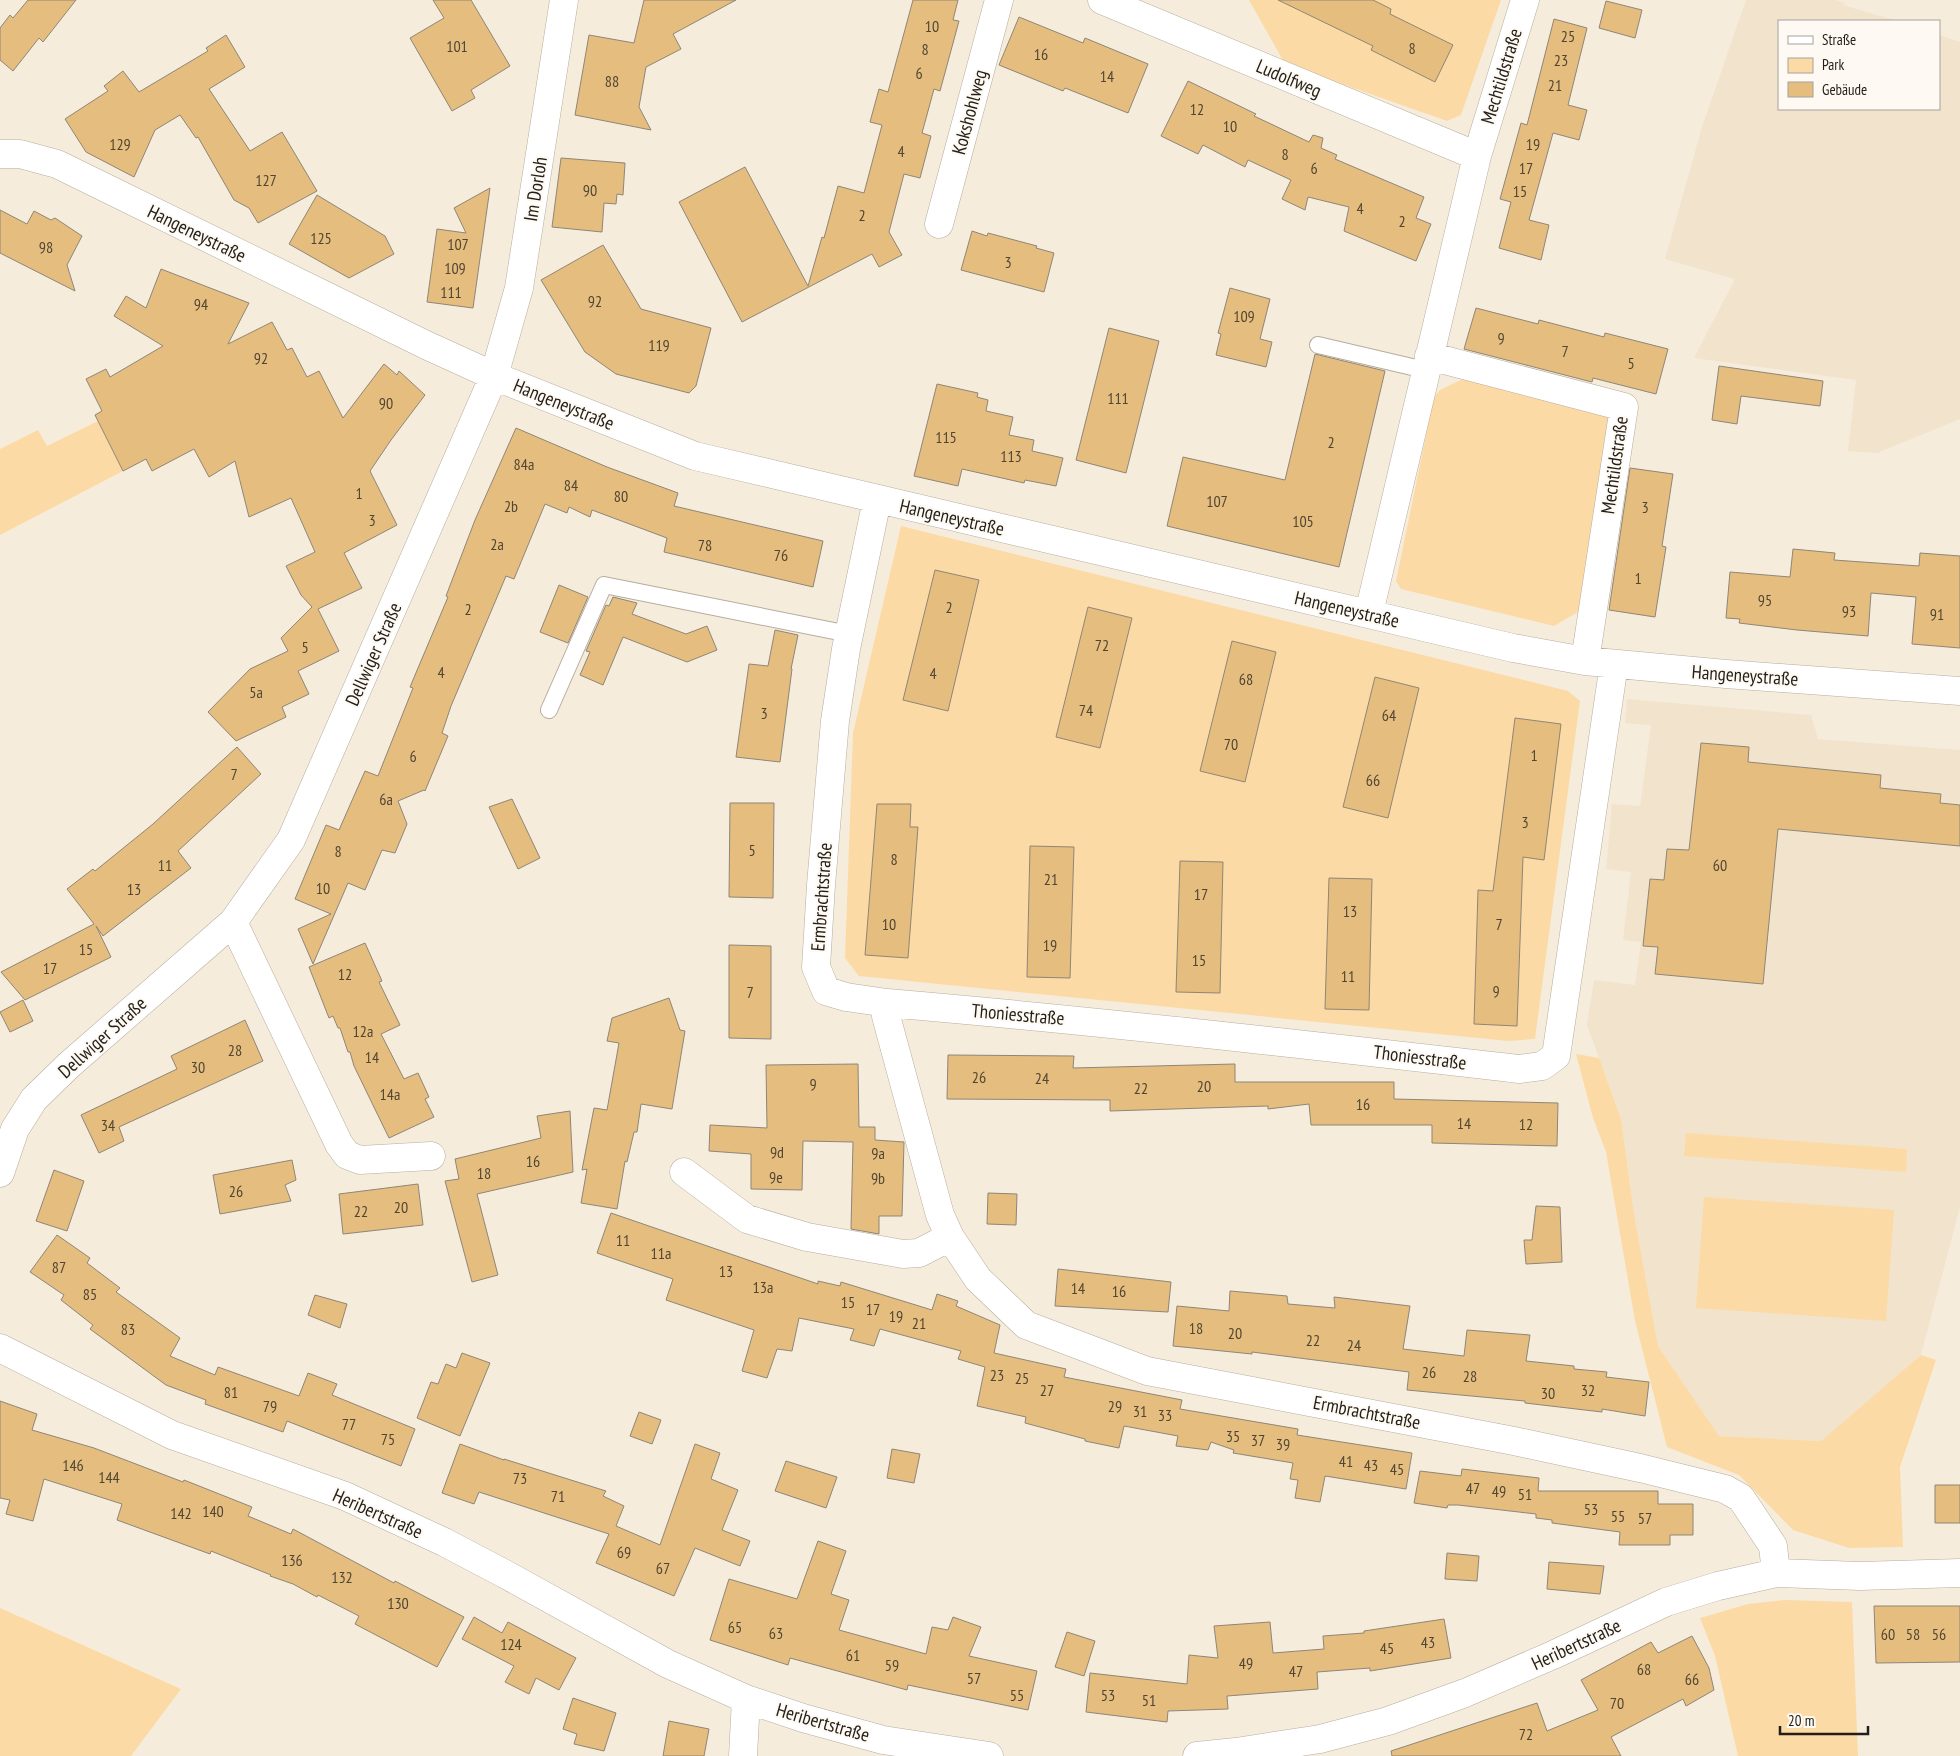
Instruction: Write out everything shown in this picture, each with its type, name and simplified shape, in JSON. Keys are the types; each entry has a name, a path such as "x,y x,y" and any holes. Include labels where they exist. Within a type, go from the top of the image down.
{"street":[{"name":"Im Dorloh","path":"494,376 519,288 564,0"},
{"name":"Kokshohlweg","path":"939,224 1000,0"},
{"name":"Ludolfweg","path":"1102,0 1477,156"},
{"name":"Mechtildstraße","path":"1369,613 1477,156 1525,0"},
{"name":"Hangeneystraße","path":"0,154 20,154 58,164 418,341 494,376 695,456 1513,648 1585,662 1960,691"},
{"name":"Mechtildstraße","path":"1427,363 1624,407 1585,662"},
{"name":"Dellwiger Straße","path":"0,1173 15,1129 34,1099 69,1065 233,922 291,840 494,376"},
{"name":"Ermbrachtstraße","path":"877,500 850,634 835,721 816,967 826,991 846,998 887,1003 886,1016 938,1208 950,1237 978,1279 1026,1325 1147,1371 1514,1441 1640,1468 1725,1489 1741,1498 1773,1546 1776,1573"},
{"name":"Thoniesstraße","path":"887,1003 1147,1027 1519,1069 1542,1066 1556,1056 1614,664"},
{"path":"233,922 339,1144 347,1155 360,1160 431,1156"},
{"path":"684,1172 747,1219 807,1237 903,1254 919,1253 950,1237"},
{"name":"Heribertstraße","path":"0,1348 172,1435 345,1496 444,1542 668,1664 746,1699 803,1718 883,1740 990,1756"},
{"name":"Heribertstraße","path":"1197,1756 1236,1752 1320,1738 1388,1721 1464,1693 1553,1655 1666,1602 1718,1586 1776,1573 1860,1576 1960,1573"},
{"path":"743,1756 746,1699"}],"lane":[{"path":"1318,345 1427,363"},
{"path":"549,710 604,585 850,634"}],"shaded area":[{"path":"1746,0 1836,0 1844,3 1843,5 1894,20 1778,20 1778,110 1940,110 1940,35 1960,42 1960,419 1877,453 1848,451 1856,380 1694,358 1735,279 1665,259 1702,127"},
{"path":"1627,699 1811,715 1818,739 1960,750 1960,1207 1921,1355 1821,1441 1719,1436 1658,1346 1634,1214 1621,1119 1587,1025 1594,980 1635,985 1641,942 1623,940 1631,872 1606,869 1612,804 1640,806 1651,725 1625,723"}],"green space":[{"path":"1249,0 1501,0 1461,115 1447,121 1285,64"},
{"path":"1469,376 1605,411 1612,429 1583,609 1554,626 1401,589 1396,581 1434,397 1440,390"},
{"path":"98,421 123,471 0,535 0,449 38,430 47,446"},
{"path":"901,526 1568,691 1580,701 1535,1039 1508,1041 859,976 845,958 853,733"},
{"path":"1576,1054 1599,1058 1621,1119 1634,1214 1658,1346 1719,1436 1821,1441 1921,1355 1936,1360 1900,1467 1903,1547 1849,1548 1793,1530 1739,1475 1667,1447 1635,1321 1606,1152 1593,1118"},
{"path":"1686,1133 1907,1149 1906,1172 1684,1156"},
{"path":"1704,1197 1894,1210 1886,1321 1696,1308"},
{"path":"1784,1600 1852,1602 1858,1756 1738,1756 1715,1656 1700,1618 1748,1604"},
{"path":"0,1608 181,1689 131,1756 0,1756"}],"building":[{"path":"28,0 76,0 43,42 39,38 13,71 0,60 0,28 10,15 13,18"},
{"path":"433,0 471,0 510,66 471,90 475,98 452,111 410,38 444,18"},
{"path":"644,0 736,0 673,34 681,49 646,67 639,107 651,130 575,115 589,35 634,43"},
{"path":"913,0 958,0 953,20 959,21 940,91 934,89 922,133 931,136 920,178 904,174 889,232 902,255 879,267 872,254 742,322 679,202 745,167 808,286 822,237 824,238 838,186 864,193 882,125 870,122 879,89 888,92"},
{"path":"1278,0 1373,0 1391,9 1390,14 1453,45 1435,82 1371,50 1373,46"},
{"path":"1606,1 1642,10 1635,38 1599,28"},
{"path":"1019,17 1083,43 1085,38 1148,64 1128,113 1065,88 1063,91 999,65"},
{"path":"1554,19 1587,28 1568,105 1587,110 1579,140 1553,133 1529,220 1549,225 1541,260 1499,248 1511,202 1500,199 1521,123 1527,125"},
{"path":"226,35 245,67 209,89 250,151 282,132 317,191 258,223 249,208 234,200 198,137 196,138 180,115 155,130 134,177 86,152 65,119 108,91 104,86 123,71 139,92 208,51 206,48"},
{"path":"1188,81 1256,114 1254,116 1309,142 1313,135 1323,138 1321,148 1337,155 1335,159 1424,197 1416,218 1431,224 1416,261 1344,231 1349,207 1308,197 1305,210 1282,199 1291,180 1248,160 1245,167 1203,145 1198,154 1161,136"},
{"path":"561,158 625,163 623,195 617,194 616,204 604,203 602,232 552,227"},
{"path":"490,188 473,308 427,302 437,229 466,233 454,208"},
{"path":"317,195 385,236 394,254 349,278 289,244"},
{"path":"0,210 27,224 34,211 51,220 55,218 82,236 67,265 75,291 0,253"},
{"path":"972,231 987,236 988,233 1037,246 1036,248 1054,253 1044,292 961,270"},
{"path":"603,245 641,309 711,328 696,386 689,393 616,374 585,352 541,280"},
{"path":"161,269 249,303 228,344 272,322 287,350 292,348 307,377 319,371 343,418 384,364 397,375 399,371 425,395 370,471 397,525 344,553 362,588 318,609 339,651 298,671 309,694 282,707 286,717 236,741 208,712 250,669 288,651 281,638 312,607 301,595 286,566 315,552 291,498 249,517 235,461 209,477 194,449 152,471 146,459 123,471 95,415 102,411 86,379 106,369 110,377 163,346 114,316 126,296 146,308"},
{"path":"1230,288 1270,299 1260,339 1272,342 1266,367 1216,355 1221,334 1218,333"},
{"path":"1476,308 1538,324 1539,320 1604,337 1605,333 1668,349 1656,394 1593,378 1592,382 1464,349"},
{"path":"1109,328 1159,341 1126,473 1076,460"},
{"path":"1315,354 1385,371 1339,567 1167,526 1183,457 1285,480"},
{"path":"1719,366 1823,381 1820,406 1741,396 1737,424 1712,420"},
{"path":"937,384 978,393 977,397 988,400 986,411 1013,417 1009,435 1034,440 1032,451 1063,458 1056,486 1025,480 1024,483 962,469 958,486 914,476"},
{"path":"516,428 607,467 678,493 674,506 823,541 813,587 664,552 667,538 592,510 590,517 569,507 567,513 545,504 514,579 506,576 451,706 442,733 448,736 425,791 398,801 407,824 395,853 382,850 365,890 348,883 313,964 298,929 331,914 295,899 326,825 339,830 365,771 378,776 413,688 410,687 448,597 446,596 475,520"},
{"path":"1630,468 1673,474 1662,546 1666,547 1655,617 1609,610"},
{"path":"1793,549 1835,553 1834,560 1919,566 1920,553 1960,556 1960,648 1912,644 1916,597 1871,593 1868,636 1739,623 1740,619 1726,618 1730,572 1790,577"},
{"path":"935,570 979,580 948,711 903,700"},
{"path":"559,585 588,597 568,643 540,632"},
{"path":"613,597 637,603 632,614 686,634 707,626 717,650 687,662 623,637 603,685 580,675 590,652 586,651 606,605 609,606"},
{"path":"1088,607 1132,618 1100,748 1056,737"},
{"path":"775,630 798,635 791,669 780,762 736,757 749,664 768,666"},
{"path":"1232,641 1276,652 1245,782 1200,771"},
{"path":"1375,677 1419,688 1388,818 1343,807"},
{"path":"1515,718 1561,724 1544,860 1523,857 1517,1026 1474,1024 1478,890 1493,891"},
{"path":"1701,743 1749,747 1748,762 1881,775 1880,788 1941,794 1940,803 1960,805 1960,846 1778,829 1763,984 1655,974 1658,947 1643,946 1650,879 1664,880 1667,849 1689,850"},
{"path":"237,747 261,774 178,851 191,868 103,936 96,926 111,957 25,1000 1,972 94,924 67,889 93,869 95,871 153,824"},
{"path":"512,799 540,858 518,869 489,807"},
{"path":"730,803 774,803 773,898 729,897"},
{"path":"877,804 911,804 910,827 918,827 908,958 865,955"},
{"path":"1030,846 1074,847 1070,978 1027,977"},
{"path":"1180,861 1223,862 1220,993 1176,992"},
{"path":"1329,878 1372,879 1369,1010 1325,1009"},
{"path":"365,943 382,981 379,982 400,1025 381,1034 404,1079 418,1073 429,1097 425,1099 434,1117 389,1138 354,1066 340,1028 338,1028 333,1016 329,1018 309,967"},
{"path":"729,945 771,946 771,1039 729,1038"},
{"path":"669,998 680,1030 685,1031 672,1109 641,1104 637,1132 634,1132 627,1162 625,1161 617,1209 581,1203 587,1169 582,1170 594,1108 607,1110 619,1043 607,1041 612,1018"},
{"path":"23,1000 33,1021 10,1032 0,1012"},
{"path":"245,1020 263,1061 119,1127 124,1141 99,1153 81,1115 177,1069 171,1056"},
{"path":"948,1055 1074,1056 1073,1068 1235,1064 1235,1082 1394,1082 1394,1099 1558,1103 1557,1146 1432,1143 1432,1125 1311,1125 1309,1104 1268,1109 1268,1106 1110,1111 1110,1100 947,1099"},
{"path":"858,1064 859,1127 875,1127 875,1140 904,1142 902,1216 879,1216 879,1234 851,1229 853,1142 803,1141 802,1190 751,1189 751,1154 709,1151 710,1125 767,1128 766,1065"},
{"path":"570,1111 573,1172 477,1194 498,1275 472,1282 445,1181 459,1179 455,1159 541,1138 537,1116"},
{"path":"292,1160 296,1180 285,1185 291,1201 220,1214 213,1175"},
{"path":"54,1170 84,1181 67,1231 36,1221"},
{"path":"418,1184 423,1225 343,1234 339,1194"},
{"path":"988,1193 1017,1194 1016,1225 987,1224"},
{"path":"1536,1206 1560,1207 1562,1262 1526,1264 1524,1240 1532,1240"},
{"path":"611,1213 818,1284 818,1281 840,1286 841,1282 932,1310 937,1294 958,1301 956,1306 1000,1325 994,1353 1066,1369 1064,1377 1182,1400 1180,1409 1298,1429 1297,1435 1412,1453 1406,1489 1325,1476 1320,1502 1295,1498 1298,1480 1290,1479 1293,1463 1233,1453 1234,1450 1211,1442 1208,1450 1176,1446 1178,1436 1124,1426 1119,1448 1085,1441 1085,1439 1025,1423 1026,1417 977,1406 985,1367 958,1359 961,1351 880,1329 874,1346 850,1340 854,1329 799,1318 792,1351 777,1349 767,1378 742,1371 754,1330 666,1300 673,1279 597,1253"},
{"path":"57,1235 90,1258 87,1263 120,1288 116,1292 180,1338 170,1356 215,1375 218,1367 299,1396 308,1373 337,1384 332,1395 415,1429 401,1466 287,1421 283,1432 205,1404 206,1400 166,1385 90,1329 93,1325 61,1300 64,1295 30,1272"},
{"path":"1058,1269 1171,1282 1168,1312 1055,1306"},
{"path":"1230,1291 1287,1296 1288,1304 1335,1308 1334,1297 1410,1306 1403,1349 1464,1356 1467,1330 1530,1335 1526,1361 1574,1366 1574,1369 1607,1372 1606,1377 1649,1382 1645,1416 1602,1409 1602,1412 1525,1403 1525,1401 1407,1390 1409,1372 1252,1352 1252,1354 1173,1346 1177,1306 1229,1311"},
{"path":"315,1295 347,1304 340,1328 308,1315"},
{"path":"462,1353 490,1363 460,1436 417,1418 431,1382 438,1384 446,1364 456,1368"},
{"path":"0,1401 37,1414 32,1430 94,1448 183,1482 184,1480 252,1507 248,1516 291,1534 293,1529 394,1583 395,1581 464,1617 437,1667 355,1624 359,1616 318,1595 317,1597 293,1584 211,1551 210,1554 117,1520 122,1504 44,1479 33,1521 6,1514 10,1500 0,1498"},
{"path":"639,1412 661,1420 652,1444 630,1436"},
{"path":"460,1444 504,1460 606,1491 603,1496 624,1506 616,1526 660,1545 695,1444 720,1453 711,1479 738,1490 722,1530 750,1541 740,1566 695,1548 674,1596 596,1563 609,1534 479,1492 474,1504 442,1493"},
{"path":"892,1449 920,1454 914,1483 887,1478"},
{"path":"786,1461 837,1477 826,1508 775,1491"},
{"path":"1462,1469 1539,1478 1538,1491 1658,1491 1658,1504 1693,1504 1693,1535 1670,1535 1670,1545 1619,1545 1620,1532 1552,1523 1552,1520 1536,1518 1536,1514 1458,1505 1448,1505 1447,1508 1414,1503 1420,1471 1461,1476"},
{"path":"1935,1485 1960,1485 1960,1523 1935,1523"},
{"path":"818,1541 846,1551 831,1594 849,1600 839,1630 926,1654 932,1627 948,1630 953,1617 981,1627 969,1656 1037,1671 1028,1710 908,1685 907,1690 790,1658 788,1665 710,1640 729,1579 797,1599"},
{"path":"1447,1553 1479,1556 1477,1581 1445,1579"},
{"path":"1549,1562 1604,1566 1600,1594 1547,1589"},
{"path":"1874,1606 1960,1606 1960,1662 1876,1663"},
{"path":"474,1617 502,1633 508,1622 576,1658 559,1690 536,1678 529,1694 505,1682 514,1666 462,1639"},
{"path":"1444,1619 1451,1658 1370,1671 1370,1668 1317,1672 1318,1689 1227,1696 1228,1709 1168,1711 1167,1722 1086,1712 1090,1673 1187,1684 1189,1655 1218,1658 1214,1626 1270,1622 1273,1653 1324,1649 1323,1636 1364,1633 1364,1631"},
{"path":"1067,1632 1095,1641 1084,1676 1055,1667"},
{"path":"1692,1636 1709,1668 1714,1690 1686,1706 1683,1699 1611,1737 1621,1756 1392,1756 1391,1751 1537,1703 1547,1731 1598,1710 1581,1680 1651,1642 1658,1653"},
{"path":"573,1698 616,1713 604,1751 574,1744 577,1734 563,1729"},
{"path":"669,1721 709,1729 704,1756 663,1756"}]}
